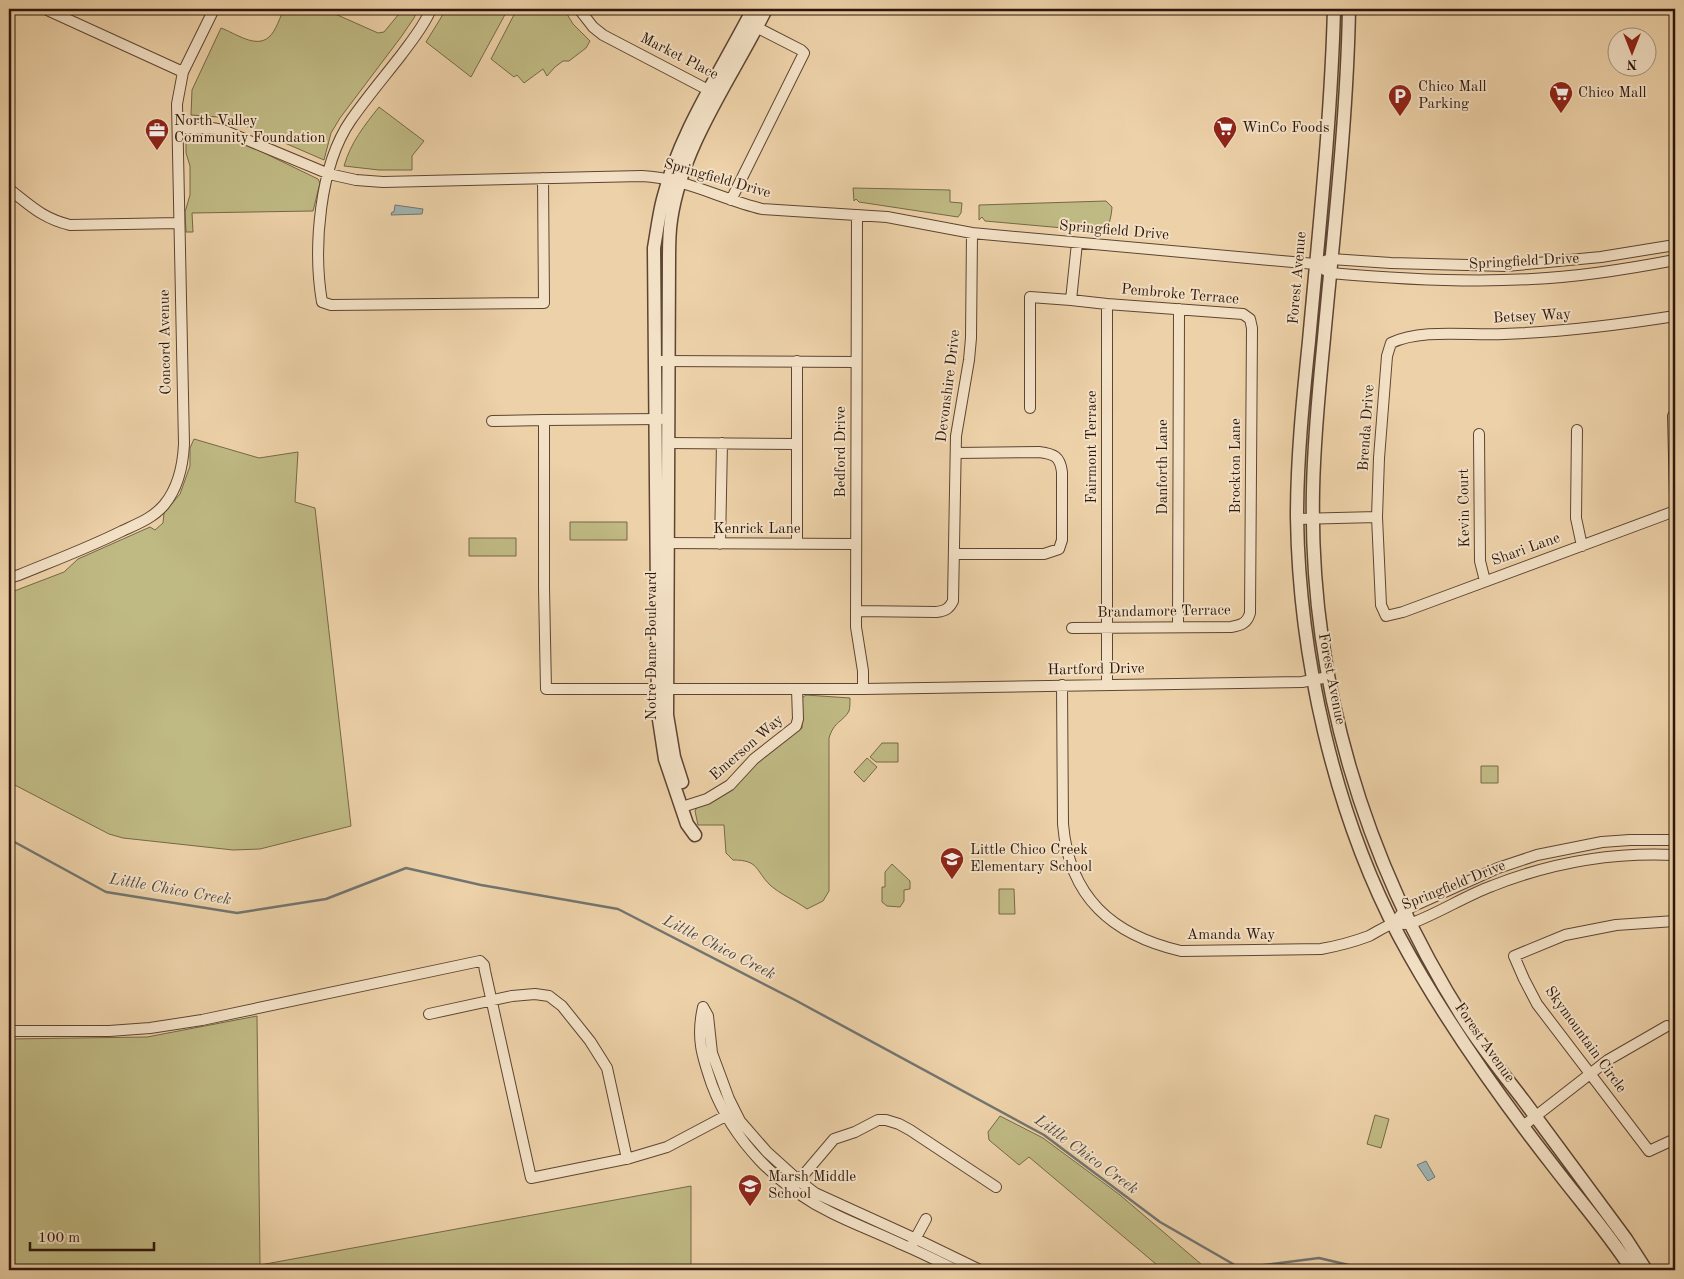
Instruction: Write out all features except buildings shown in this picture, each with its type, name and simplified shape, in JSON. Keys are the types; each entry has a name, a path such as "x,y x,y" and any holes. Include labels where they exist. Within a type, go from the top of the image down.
{"street":[{"path":"45,9 183,72"},
{"name":"Concord Avenue","path":"9,578 109,538 148,519 164,505 177,483 183,464 184,444 177,104 183,72 214,9"},
{"path":"432,9 420,30 346,128 338,145 323,196 320,218 320,285 322,302 331,305 544,303 543,178"},
{"name":"Market Place","path":"579,9 593,27 604,34 714,92"},
{"name":"Notre Dame Boulevard","path":"751,25 753,9"},
{"name":"Notre Dame Boulevard","path":"686,806 674,757 662,689 662,361 671,219 675,180 693,149 714,92 751,25 766,9"},
{"name":"Forest Avenue","path":"1334,9 1330,98 1299,449 1298,519 1302,599 1313,680 1326,739 1343,800 1361,850 1393,924 1438,1005 1523,1126 1632,1270"},
{"name":"Forest Avenue","path":"1349,9 1345,98 1315,444 1312,518 1318,606 1328,677 1345,754 1357,795 1377,849 1410,924 1433,968 1467,1023 1626,1239 1646,1270"},
{"path":"731,200 804,53 802,50 751,25"},
{"name":"Springfield Drive","path":"178,128 212,128 229,131 304,165 329,174 356,180 383,182 642,176 675,180 762,209 857,215 887,218 972,233 1315,264 1331,259 1391,263 1506,266 1601,257 1675,245"},
{"path":"9,189 40,214 70,225 179,223"},
{"name":"Bedford Drive","path":"857,215 856,628 863,671 863,689"},
{"name":"Devonshire Drive","path":"956,453 1039,452 1056,456 1061,462 1062,472 1062,540 1059,549 1044,554 955,554 956,436 971,338 972,233"},
{"path":"1071,300 1077,243"},
{"name":"Springfield Drive","path":"1315,264 1330,273 1434,280 1524,280 1595,273 1675,260"},
{"path":"1030,408 1030,297 1107,304"},
{"name":"Pembroke Terrace","path":"1107,304 1243,314 1250,319"},
{"name":"Fairmont Terrace","path":"1107,304 1107,685"},
{"name":"Danforth Lane","path":"1178,626 1179,309"},
{"name":"Betsey Way","path":"1391,343 1403,337 1418,335 1496,335 1556,332 1675,316"},
{"name":"Brockton Lane","path":"1250,319 1252,328 1250,613"},
{"name":"Brenda Drive","path":"1386,616 1381,605 1377,517 1379,458 1387,356 1391,343"},
{"path":"662,361 856,362"},
{"path":"797,361 797,544"},
{"path":"1673,416 1675,496"},
{"path":"492,421 662,419"},
{"name":"Notre Dame Boulevard","path":"662,419 668,443 662,543"},
{"name":"Hartford Drive","path":"544,420 546,689 863,689 1302,682 1328,677"},
{"path":"1577,430 1576,518 1582,546"},
{"name":"Kevin Court","path":"1479,434 1480,560 1485,581"},
{"path":"668,443 797,444"},
{"path":"720,544 722,443"},
{"name":"Shari Lane","path":"1386,616 1402,612 1675,511"},
{"path":"1298,519 1377,517"},
{"name":"Kenrick Lane","path":"662,543 856,544"},
{"path":"856,611 943,612 950,608 953,601 955,554"},
{"name":"Brandamore Terrace","path":"1072,628 1241,625 1248,620 1250,613"},
{"name":"Amanda Way","path":"1062,685 1063,824 1065,846 1083,891 1108,918 1124,930 1156,945 1182,951 1226,952 1321,949 1344,945 1369,936 1393,924"},
{"name":"Emerson Way","path":"686,806 707,799 730,785 754,759 796,726 798,719 797,689"},
{"name":"Springfield Drive","path":"1393,924 1404,911 1498,868 1537,855 1602,842 1675,840"},
{"name":"Springfield Drive","path":"1393,924 1410,924 1491,886 1529,873 1578,861 1628,855 1675,856"},
{"name":"Skymountain Circle","path":"1675,921 1616,924 1565,935 1514,956 1537,1004 1649,1151 1675,1139"},
{"path":"9,1031 75,1032 150,1028 202,1020 480,961 484,965 531,1178 628,1159 667,1147 731,1114"},
{"path":"430,1014 512,996 534,994 549,996 562,1006 595,1047 607,1068 628,1159"},
{"path":"731,1114 717,1098 701,1049 699,1025 703,1007 708,1016 712,1053 731,1114 750,1151 770,1171 796,1184 830,1212 980,1270"},
{"path":"1523,1126 1608,1060 1667,1026"},
{"path":"796,1184 834,1139 855,1132 878,1120 886,1120 910,1130 996,1188"},
{"path":"913,1243 926,1219"},
{"path":"913,1243 956,1270"}],"shaded area":[{"path":"284,9 324,9 378,33 384,32 403,9 418,9 401,37 340,118 331,133 324,160 234,121 218,117 191,115 192,90 221,28 252,41 264,40 274,31"},
{"path":"444,9 508,9 471,77 426,42 442,16"},
{"path":"517,9 564,9 573,24 590,41 586,48 569,61 563,61 547,76 543,69 524,83 517,75 514,77 491,59"},
{"path":"379,107 424,141 412,156 412,170 379,170 344,166 354,142"},
{"path":"195,134 229,136 318,179 320,183 313,211 192,213 193,232 186,232 185,212 190,195 190,166 186,153 186,137"},
{"path":"853,188 950,190 950,202 962,203 961,213 958,217 859,202 856,199 854,201"},
{"path":"1106,201 1112,207 1108,232 985,221 982,217 979,220 979,205"},
{"path":"395,205 423,209 422,214 391,215 394,212"},
{"path":"194,439 259,458 298,452 295,502 315,508 351,826 260,849 233,850 123,838 109,834 9,782 9,593 64,572 78,559 150,527 155,530 163,523 164,513 180,494 190,466 190,448"},
{"path":"570,522 627,522 627,540 570,540"},
{"path":"469,538 516,538 516,556 469,556"},
{"path":"806,695 850,698 849,711 833,728 829,738 829,891 823,901 807,909 770,885 752,864 741,860 733,860 726,853 724,825 698,825 695,811 697,807 720,797 733,788 756,764 802,728 802,698"},
{"path":"882,743 898,743 898,762 876,762 870,757"},
{"path":"867,758 877,767 864,782 854,772"},
{"path":"1481,766 1498,766 1498,783 1481,783"},
{"path":"892,864 910,881 910,889 904,890 904,901 900,907 887,906 882,902 885,872"},
{"path":"999,889 1014,889 1015,914 999,914"},
{"path":"257,1016 260,1265 691,1186 691,1270 9,1270 9,1039 147,1037"},
{"path":"1375,1115 1389,1119 1381,1148 1367,1144"},
{"path":"1000,1116 1043,1138 1120,1195 1208,1270 1163,1270 1029,1157 1019,1165 989,1140 988,1132"},
{"path":"1426,1161 1435,1177 1428,1181 1417,1165"}],"waterway":[{"name":"Little Chico Creek","path":"9,839 106,892 237,913 326,899 406,868 481,885 618,909 795,1000 1044,1135 1160,1222 1240,1268 1319,1258 1370,1270"}],"place":[{"name":"Chico Mall","path":"1561,114"},
{"name":"Chico Mall Parking","path":"1400,117"},
{"name":"WinCo Foods","path":"1225,149"},
{"name":"North Valley Community Foundation","path":"157,151"},
{"name":"Little Chico Creek Elementary School","path":"952,880"},
{"name":"Marsh Middle School","path":"750,1207"}]}
